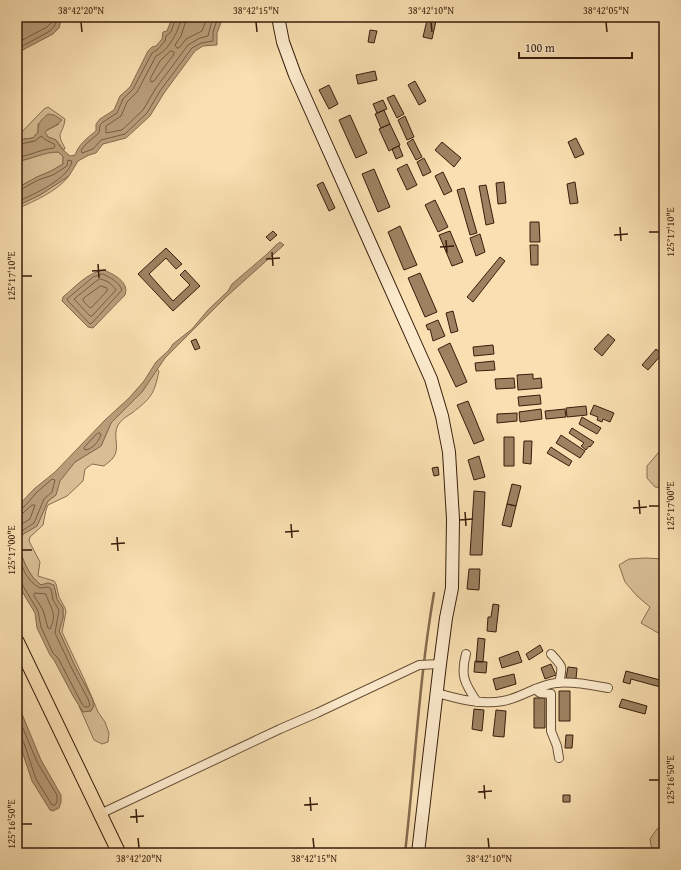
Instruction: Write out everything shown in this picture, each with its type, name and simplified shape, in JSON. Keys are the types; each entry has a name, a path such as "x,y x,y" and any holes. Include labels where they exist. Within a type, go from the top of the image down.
{"main road":[{"path":"278,17 284,42 295,75 431,379 442,416 449,452 453,519 452,588 446,618 440,664 418,853"},
{"path":"17,641 119,853"}],"street":[{"path":"466,654 463,674 468,689 477,702"},
{"path":"551,654 561,664 562,668 559,683"},
{"path":"100,814 280,728 317,713 419,665 440,664"},
{"path":"437,693 477,702 504,701 547,685 559,683 584,684 608,688"},
{"path":"535,689 540,693 551,694 552,731 559,758"}],"shaded area":[{"path":"48,107 65,119 60,134 60,139 65,148 64,150 56,140 48,137 44,132 59,124 38,124 38,132 33,138 24,139 17,143 17,137 44,109"},
{"path":"49,152 58,152 63,156 63,164 17,188 17,161 29,159"},
{"path":"69,176 52,191 17,209 17,206 40,195"},
{"path":"157,369 159,371 151,395 144,403 124,418 116,429 117,446 113,458 104,466 92,464 85,469 83,481 67,496 48,505 43,525 30,537 29,541 40,562 38,576 54,581 59,597 65,608 66,612 62,632 109,733 108,742 102,744 94,740 79,706 83,711 91,711 94,705 59,631 63,618 63,608 57,599 54,585 48,583 41,585 32,576 24,563 20,549 20,536 37,526 48,501 56,495 59,481 75,462 101,446 111,423 142,392"},
{"path":"664,446 664,488 655,487 647,478 647,466"},
{"path":"629,559 664,559 664,639 660,634 641,623 650,607 637,596 625,582 619,565"},
{"path":"664,825 664,853 650,853 652,851 650,839 657,829"}],"water":[{"path":"17,17 62,17 59,28 53,34 17,53"},
{"path":"222,17 217,33 217,45 203,46 195,51 164,93 150,116 126,138 103,144 96,153 78,161 69,176 40,195 17,206 17,188 63,164 63,156 58,152 53,152 17,161 17,143 24,139 33,138 38,132 39,123 48,114 54,115 62,120 45,132 48,137 56,140 61,148 70,156 75,155 81,144 96,131 96,124 100,119 114,110 120,96 130,87 148,51 152,47 156,46 162,39 163,32 167,31 172,18"},
{"path":"280,242 284,245 226,297 165,358 142,392 111,423 101,446 75,462 60,481 56,495 48,501 37,526 20,536 20,549 24,563 32,576 41,585 48,583 54,585 57,599 63,608 63,618 59,631 94,705 91,711 83,712 50,655 37,628 35,613 17,583 17,507 34,489 55,472 105,420 129,398 144,381 156,362 169,350 173,344 192,329 208,310 228,291 232,284"},
{"path":"104,270 116,276 123,282 126,290 125,295 93,328 88,327 62,301 63,297 87,277 98,271"},
{"path":"17,702 41,760 61,795 59,808 53,811 50,810 32,781 17,740"}],"building":[{"path":"427,20 436,21 432,39 423,37"},
{"path":"370,30 377,31 374,43 368,42"},
{"path":"375,71 377,80 358,84 356,75"},
{"path":"415,81 426,101 419,105 408,85"},
{"path":"329,85 338,104 329,109 319,90"},
{"path":"394,95 404,114 397,118 387,98"},
{"path":"383,100 387,109 377,113 373,104"},
{"path":"384,110 390,124 381,128 375,114"},
{"path":"350,115 367,153 356,158 339,120"},
{"path":"405,116 414,137 407,140 398,120"},
{"path":"390,124 400,145 389,151 379,129"},
{"path":"576,138 584,154 575,158 568,142"},
{"path":"413,139 422,157 416,160 407,143"},
{"path":"442,142 461,158 454,167 435,150"},
{"path":"399,146 403,156 396,159 392,149"},
{"path":"424,158 431,172 423,176 417,162"},
{"path":"407,164 417,185 407,190 397,169"},
{"path":"374,169 390,207 378,212 362,174"},
{"path":"443,172 452,191 444,195 435,176"},
{"path":"323,182 335,208 329,211 317,185"},
{"path":"504,182 506,203 498,204 496,183"},
{"path":"575,182 578,203 570,204 567,184"},
{"path":"486,185 494,223 486,225 479,186"},
{"path":"464,188 477,233 470,235 457,190"},
{"path":"435,200 448,227 438,232 425,205"},
{"path":"530,222 539,222 540,242 530,242"},
{"path":"400,226 417,265 404,270 388,232"},
{"path":"273,231 277,235 270,241 266,237"},
{"path":"450,231 463,262 452,266 439,235"},
{"path":"480,234 485,252 476,256 470,238"},
{"path":"530,245 538,245 538,265 531,265"},
{"path":"166,248 182,264 176,269 166,258 149,274 173,301 190,285 180,275 185,270 200,286 173,311 138,274"},
{"path":"500,257 505,261 473,302 467,297"},
{"path":"420,273 437,312 425,317 408,278"},
{"path":"453,311 458,331 451,333 446,313"},
{"path":"438,320 445,336 433,341 430,329 428,330 426,325"},
{"path":"608,334 615,340 602,356 594,349"},
{"path":"196,339 200,348 195,350 191,341"},
{"path":"450,343 467,382 456,387 438,349"},
{"path":"493,345 494,354 474,356 473,347"},
{"path":"656,349 662,354 648,370 642,365"},
{"path":"494,361 495,370 476,371 475,363"},
{"path":"533,374 533,379 541,378 542,388 518,390 517,375"},
{"path":"514,378 515,388 496,389 495,379"},
{"path":"540,395 541,404 519,406 518,397"},
{"path":"468,401 484,440 474,444 457,405"},
{"path":"594,405 614,413 610,422 603,419 602,422 597,420 598,417 590,414"},
{"path":"586,406 587,415 567,417 566,408"},
{"path":"541,409 542,419 520,422 519,412"},
{"path":"565,409 566,417 546,419 545,411"},
{"path":"517,413 517,421 497,423 497,414"},
{"path":"582,417 601,428 597,434 579,424"},
{"path":"572,428 594,442 590,447 589,446 586,450 581,446 584,443 569,433"},
{"path":"561,435 585,451 580,458 556,443"},
{"path":"504,437 514,437 514,466 504,466"},
{"path":"524,441 532,441 531,464 523,463"},
{"path":"551,447 572,461 569,466 547,453"},
{"path":"479,456 485,477 474,480 468,460"},
{"path":"438,467 439,475 434,476 432,468"},
{"path":"512,484 521,486 516,506 507,504"},
{"path":"474,491 485,492 482,555 470,555"},
{"path":"507,504 516,506 511,527 502,525"},
{"path":"469,569 480,569 479,590 467,589"},
{"path":"493,604 499,605 496,632 487,631 488,617 491,617"},
{"path":"478,638 485,639 483,662 476,662"},
{"path":"540,645 543,651 529,660 526,654"},
{"path":"518,651 522,662 502,668 499,658"},
{"path":"475,661 487,662 486,673 474,672"},
{"path":"551,664 556,675 545,679 541,668"},
{"path":"568,667 577,668 576,679 566,678"},
{"path":"626,671 664,681 664,688 631,679 630,684 623,682"},
{"path":"514,674 516,684 496,690 493,679"},
{"path":"559,691 570,691 570,721 559,721"},
{"path":"534,698 545,698 545,728 534,728"},
{"path":"622,699 647,706 645,714 619,707"},
{"path":"474,709 484,710 482,731 472,729"},
{"path":"496,710 506,711 504,737 493,736"},
{"path":"566,735 573,735 572,748 565,748"},
{"path":"563,795 570,795 570,802 563,802"}],"waterway":[{"path":"405,853 421,690 434,593"}]}
